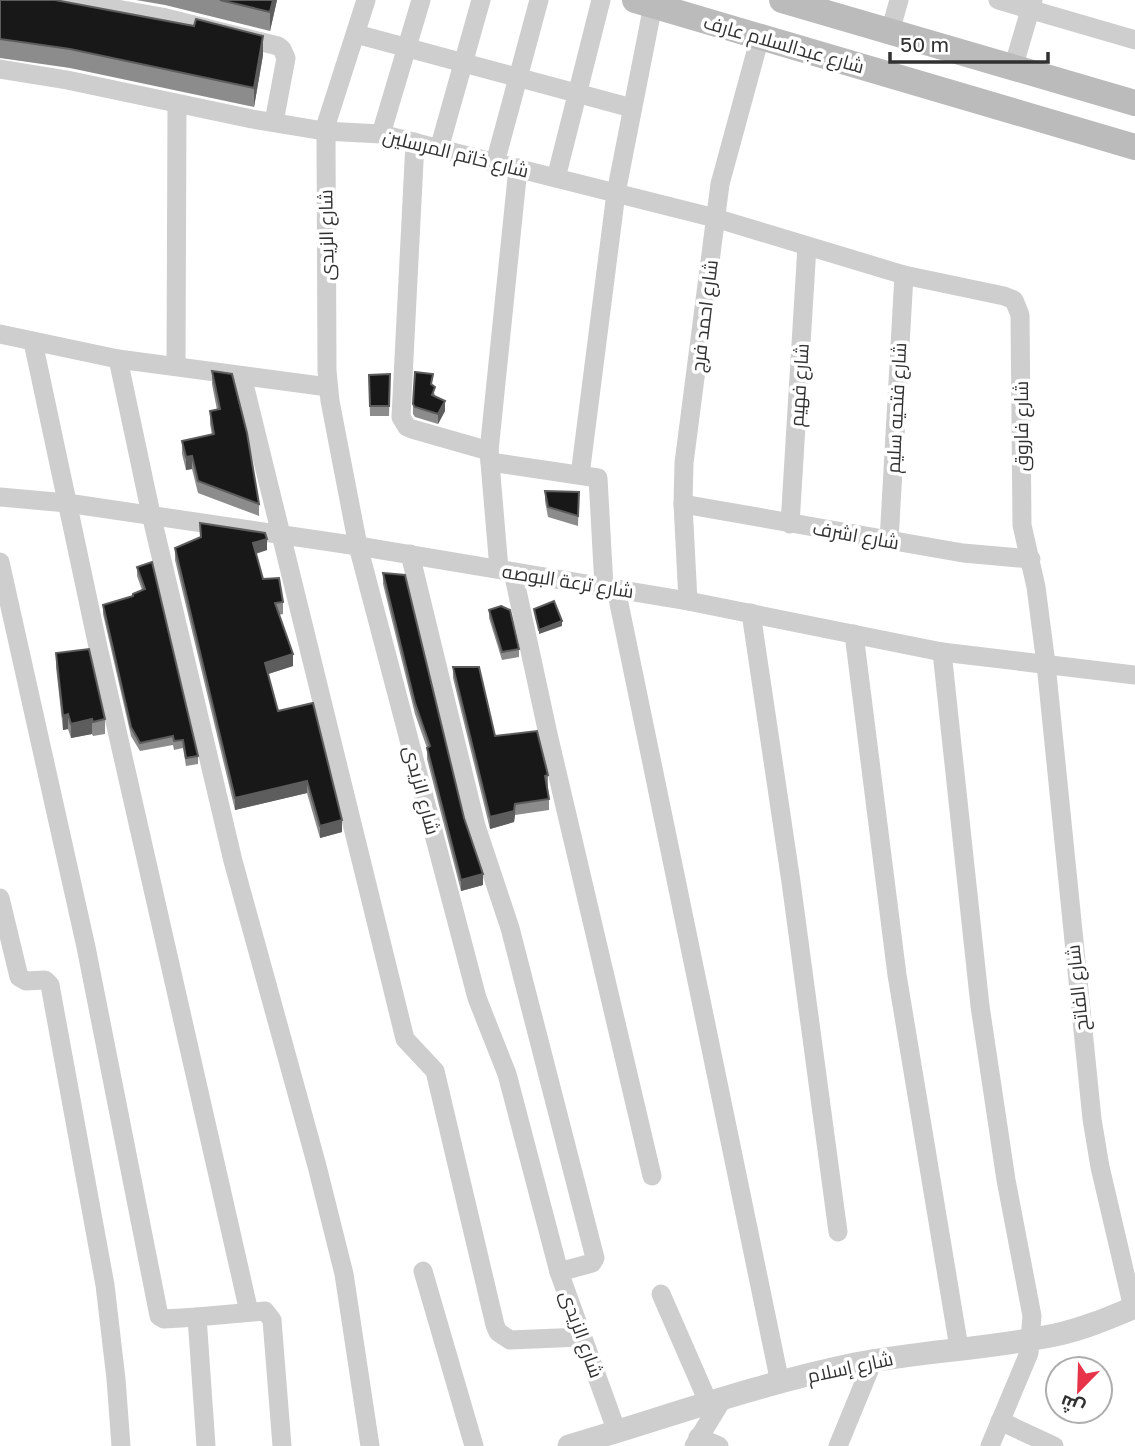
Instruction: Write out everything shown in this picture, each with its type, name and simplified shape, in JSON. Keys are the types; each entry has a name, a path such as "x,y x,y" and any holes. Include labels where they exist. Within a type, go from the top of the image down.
{"main road":[{"path":"782,0 1135,103"},
{"name":"شارع عبدالسلام عارف","path":"644,3 1135,147"}],"street":[{"path":"65,0 162,17 278,46 286,58 274,122"},
{"path":"324,131 366,0"},
{"path":"382,134 421,0"},
{"path":"439,149 481,0"},
{"path":"495,163 539,0"},
{"path":"556,178 601,0"},
{"path":"890,32 899,0"},
{"path":"998,0 1032,5 1135,40"},
{"path":"580,475 616,193 632,108 644,3"},
{"path":"1013,68 1032,5"},
{"path":"355,34 632,108"},
{"name":"شارع احمد فرج","path":"688,601 683,505 684,463 715,218 724,168 760,37"},
{"name":"شارع خاتم المرسلين","path":"0,69 324,131 382,134 715,218 904,275"},
{"path":"176,366 177,105"},
{"name":"شارع الزيدى","path":"324,131 328,387 358,546 477,998 507,1074 559,1272 617,1432"},
{"path":"415,142 401,417 407,427 490,456 598,478 610,588 780,1383"},
{"path":"518,168 490,456 506,570 548,734 652,1176"},
{"name":"شارع فهيم","path":"790,524 807,246"},
{"name":"شارع فتحيه سليم","path":"889,541 904,275"},
{"name":"شارع فاروق","path":"904,275 1004,296 1014,300 1019,309 1022,513 1046,664"},
{"path":"0,334 118,359 328,387"},
{"path":"33,342 66,503 248,1312"},
{"path":"118,359 151,514 233,861 344,1274 370,1446"},
{"path":"242,376 405,1039 435,1071 495,1325 503,1337 510,1340 582,1337"},
{"name":"شارع ترعة البوصه","path":"0,497 66,503 279,533 688,601 942,652 1135,678"},
{"name":"شارع اشرف","path":"683,505 889,541 986,556 1031,559"},
{"path":"410,554 477,826 510,928 595,1258 592,1263 559,1272"},
{"path":"0,562 86,947 159,1316 164,1319 265,1311 272,1320 282,1446"},
{"path":"751,613 791,882 838,1232"},
{"path":"854,634 897,975 959,1349"},
{"path":"942,652 980,1006 1006,1180 1031,1305 1032,1339 1023,1368 990,1446"},
{"name":"شارع الفاتح","path":"1046,664 1092,1119 1105,1190 1134,1308"},
{"path":"0,898 19,977 26,981 48,980 50,985 105,1285 121,1446"},
{"path":"423,1270 474,1446"},
{"path":"661,1294 716,1402 696,1441 719,1446"},
{"name":"شارع إسلام","path":"569,1446 780,1383 873,1361 1032,1339 1083,1328 1134,1308"},
{"path":"197,1317 206,1446"},
{"path":"838,1446 873,1361"},
{"path":"1000,1422 1054,1446"}],"building":[{"path":"0,0 55,0 194,26 196,19 263,36 254,88 70,49 0,39"},
{"path":"220,0 273,0 270,12"},
{"path":"212,371 232,374 247,433 259,504 198,481 192,456 186,457 182,441 214,434 210,411 220,409"},
{"path":"415,372 433,374 431,384 435,387 432,395 445,401 438,414 413,404"},
{"path":"390,374 389,406 370,406 369,375"},
{"path":"545,491 579,492 578,516 548,507"},
{"path":"200,523 265,533 267,539 253,543 263,579 279,578 283,602 275,603 293,654 265,663 278,711 313,703 342,820 320,826 307,781 235,798 175,548 201,537"},
{"path":"152,562 198,756 186,758 183,740 174,741 173,736 140,743 131,727 103,605 133,596 145,589 137,567"},
{"path":"383,573 405,575 464,818 483,874 461,880 427,748 430,746 415,703"},
{"path":"554,601 562,621 539,630 534,609"},
{"path":"501,606 510,610 519,649 502,652 489,610"},
{"path":"89,649 105,719 71,724 68,714 63,716 56,653"},
{"path":"453,667 479,667 495,736 537,731 548,775 545,776 549,799 515,804 514,811 490,817"}]}
